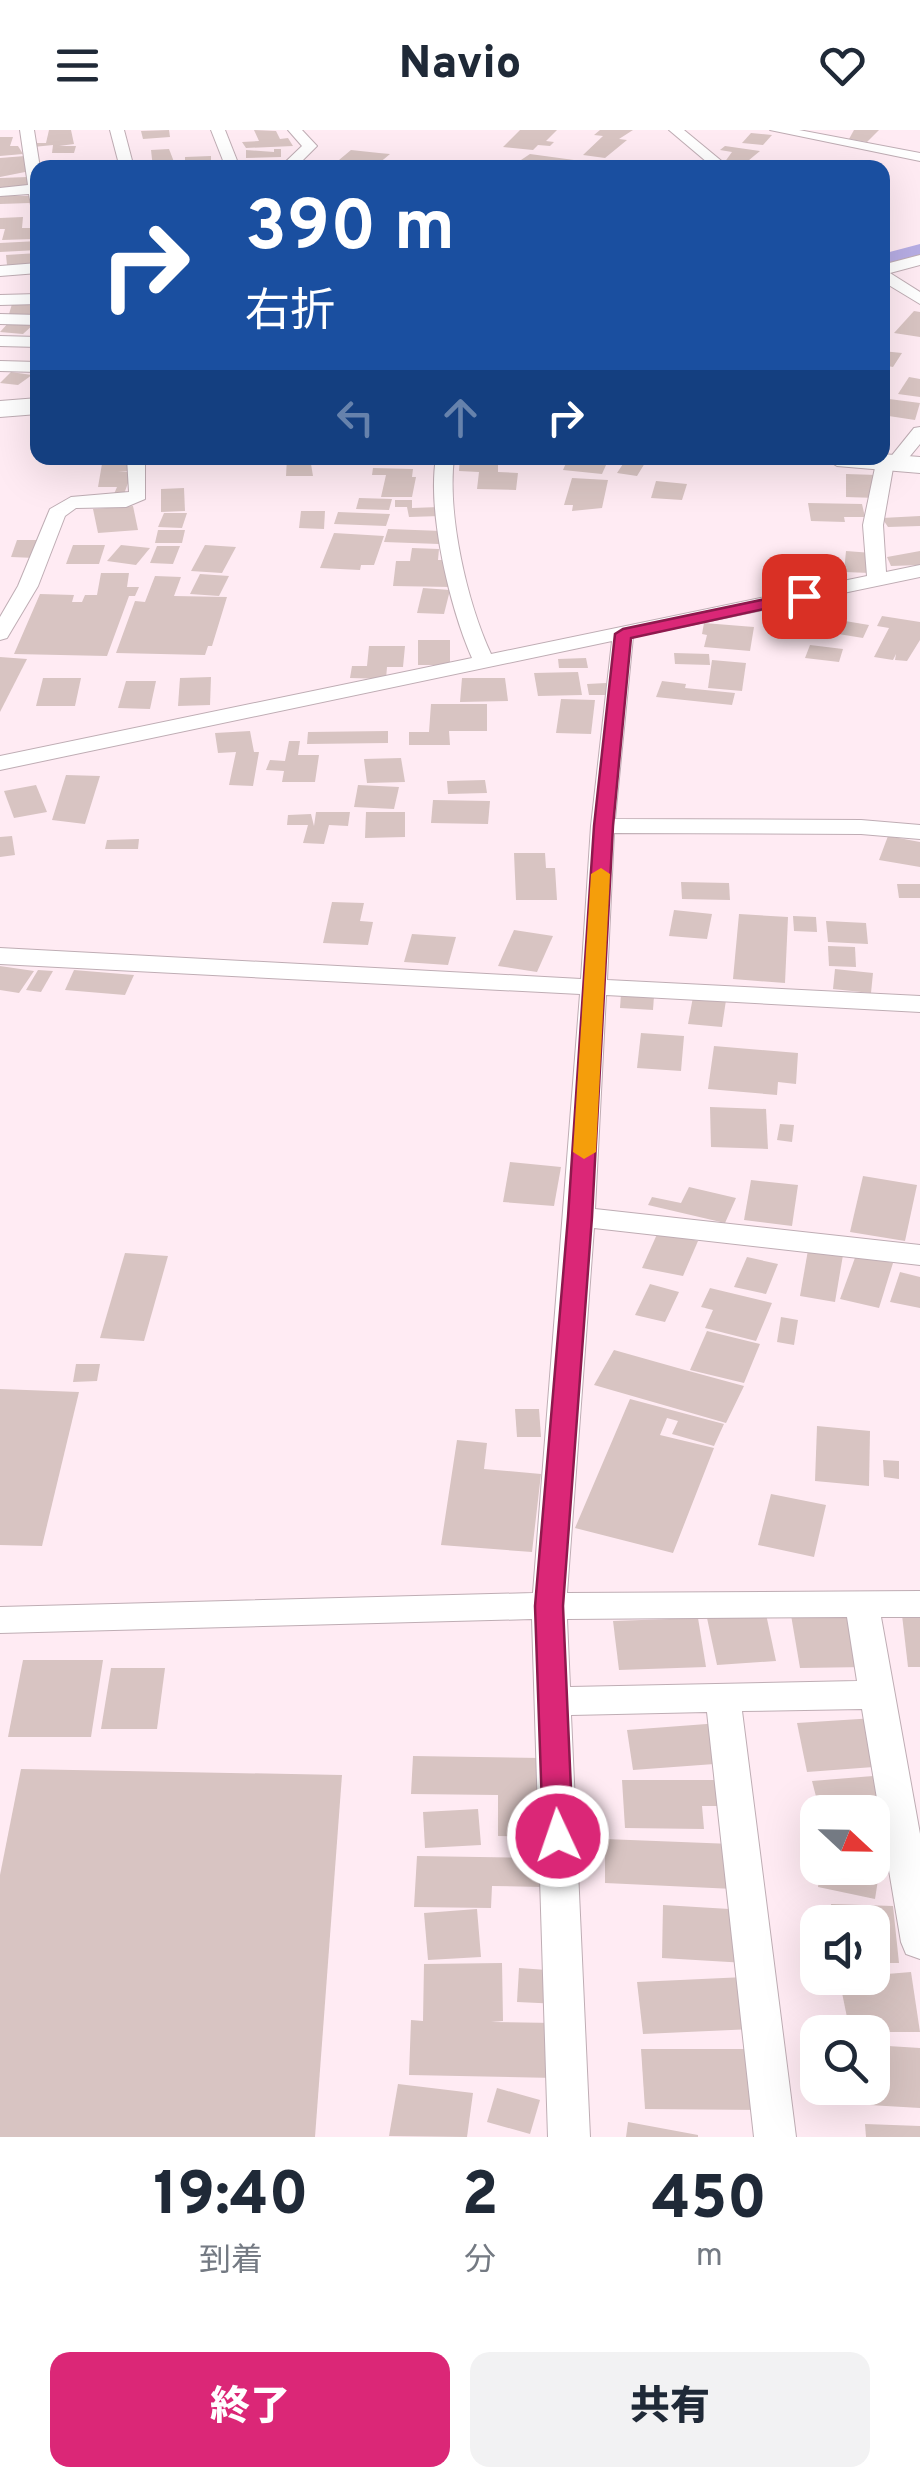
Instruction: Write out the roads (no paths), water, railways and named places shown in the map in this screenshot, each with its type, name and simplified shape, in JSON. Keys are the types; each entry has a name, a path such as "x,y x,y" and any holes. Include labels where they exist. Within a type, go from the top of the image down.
{"main road":[{"path":"0,398 30,401"},
{"path":"0,408 30,403"}],"street":[{"path":"27,130 31,160"},
{"path":"117,130 125,160"},
{"path":"218,130 230,160"},
{"path":"295,130 310,146 295,160"},
{"path":"676,130 712,160"},
{"path":"777,130 920,157"},
{"path":"0,192 30,194"},
{"path":"890,253 920,246"},
{"path":"890,269 920,260"},
{"path":"0,271 30,269"},
{"path":"0,280 30,278"},
{"path":"890,278 920,299"},
{"path":"0,300 30,300"},
{"path":"0,319 30,320"},
{"path":"0,341 30,342"},
{"path":"0,366 30,367"},
{"path":"876,580 873,524 900,464 920,432"},
{"path":"0,634 28,586 56,513 71,503 126,501 138,495 136,465"},
{"path":"444,465 441,491 468,626 485,664"},
{"path":"0,763 920,571"},
{"path":"569,2137 549,1606 580,1217 603,826 623,634"},
{"path":"603,826 860,827 920,832"},
{"path":"0,956 920,1004"},
{"path":"580,1217 920,1255"},
{"path":"0,1620 549,1606 920,1604"},
{"path":"862,1606 920,1942"},
{"path":"552,1700 876,1695"},
{"path":"723,1700 775,2137"}],"waterway":[{"path":"890,262 920,254"}]}
